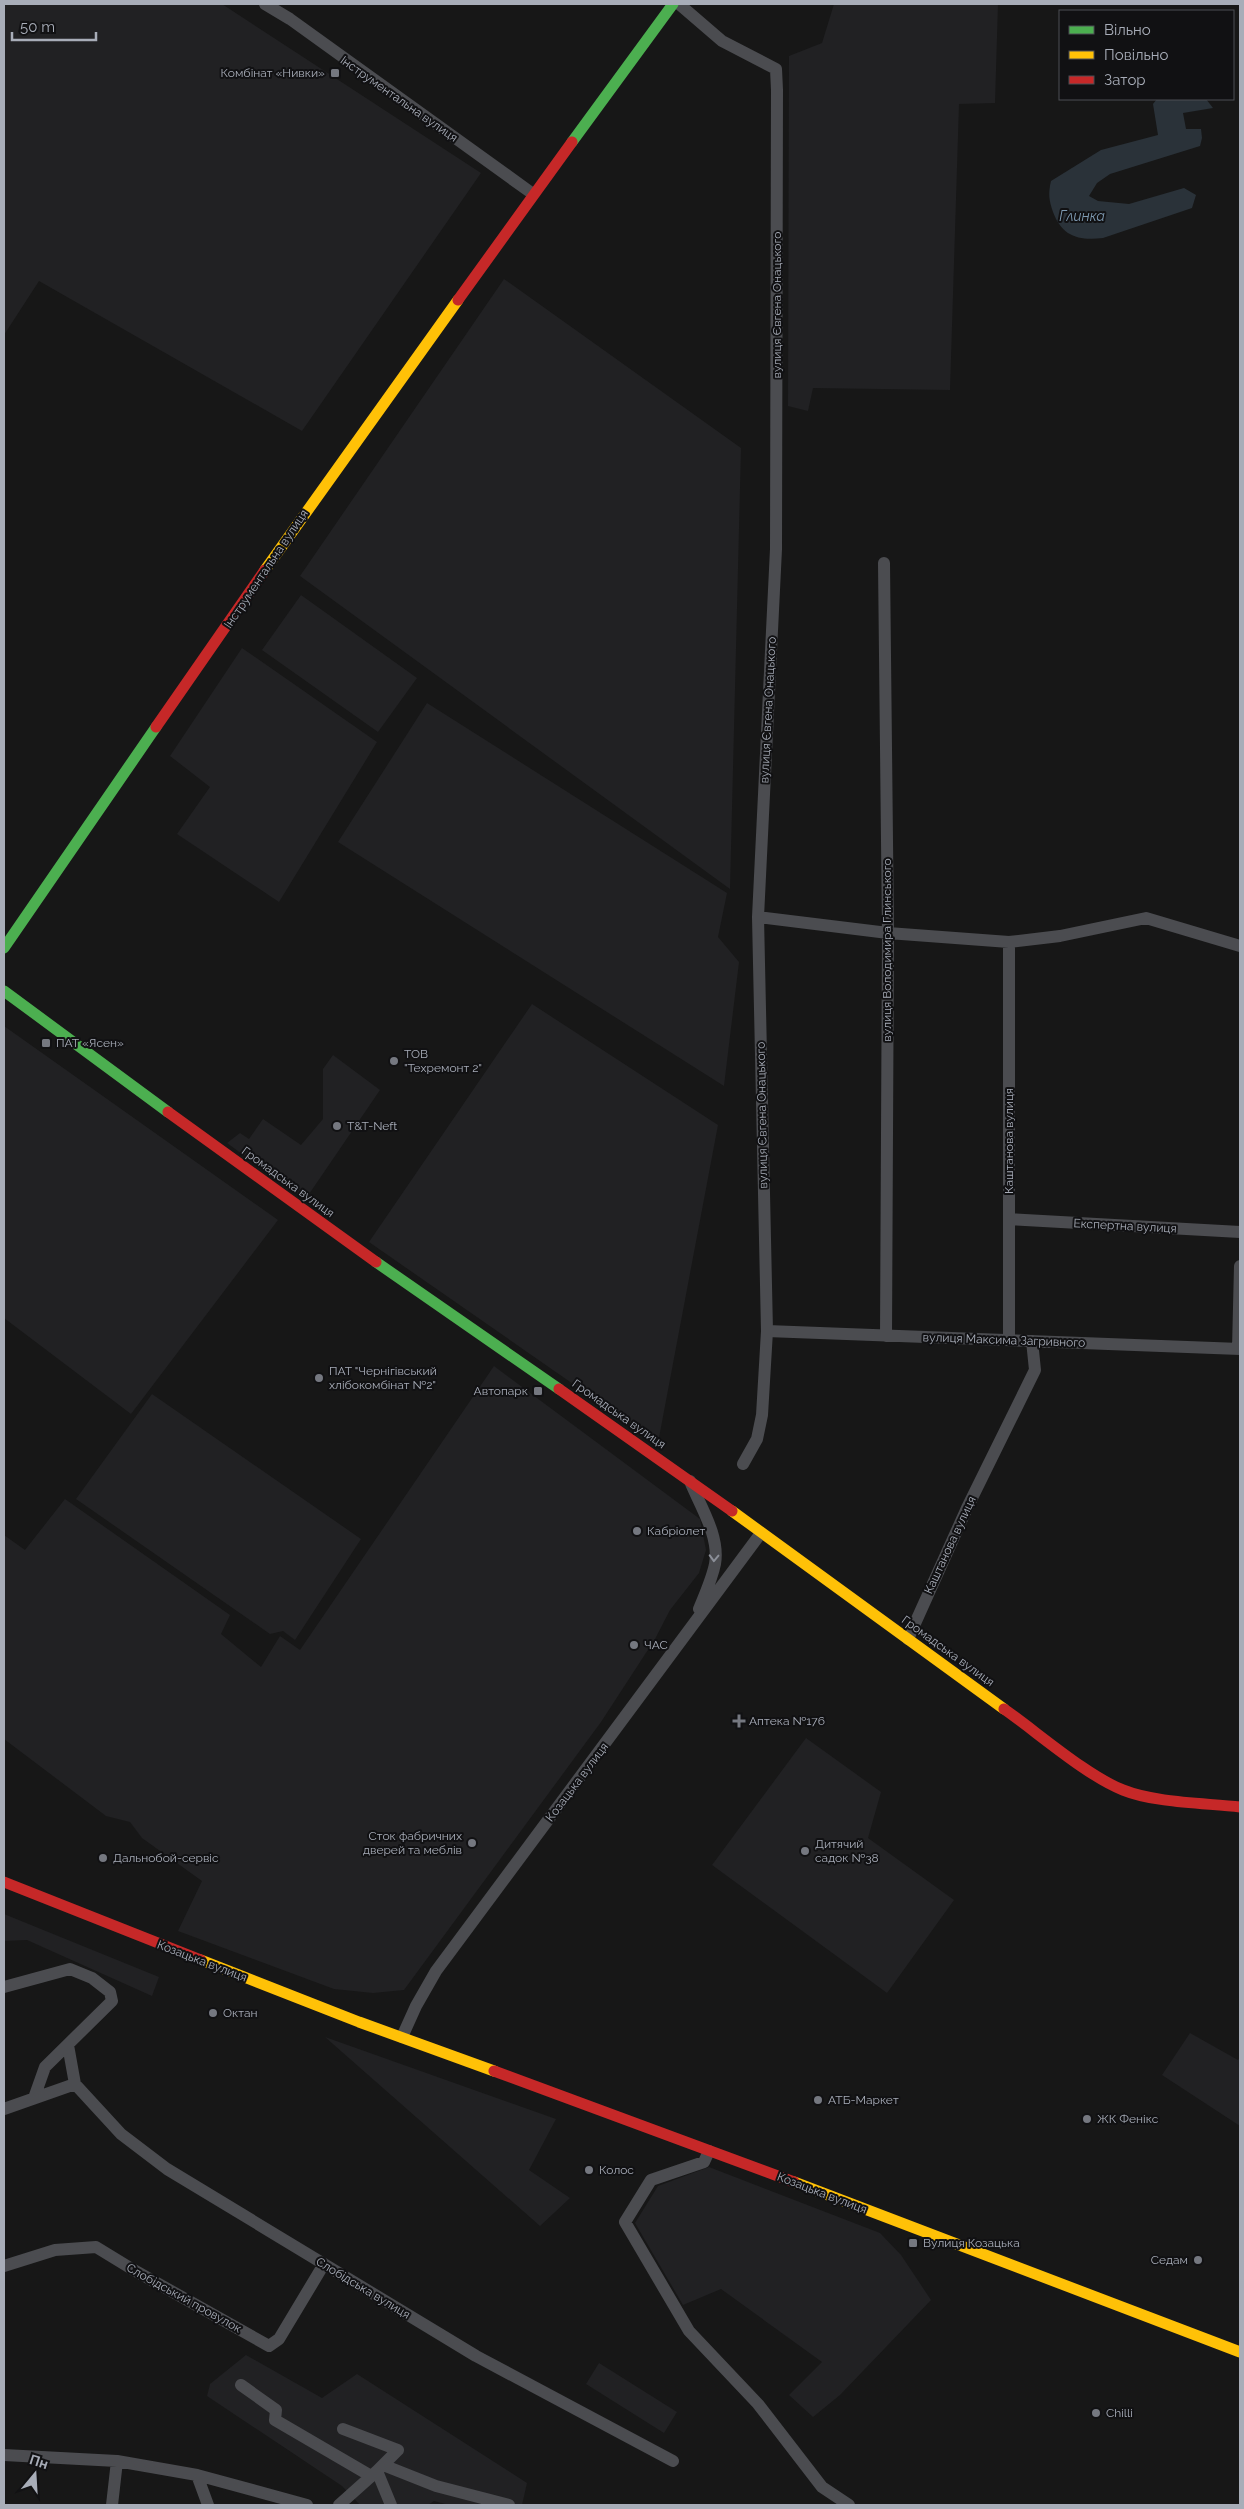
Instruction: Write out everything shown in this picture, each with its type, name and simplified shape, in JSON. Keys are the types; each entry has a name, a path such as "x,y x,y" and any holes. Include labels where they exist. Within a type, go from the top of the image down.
{"street":[{"name":"Інструментальна вулиця","path":"265,4 290,19 533,194"},
{"path":"282,4 290,19"},
{"name":"Інструментальна вулиця","path":"4,948 136,752 211,650 295,525 533,194 673,4"},
{"name":"вулиця Євгена Онацького","path":"679,4 722,41 776,69 776,549 758,917 767,1331 762,1415 757,1439 743,1464"},
{"name":"вулиця Володимира Глинського","path":"884,563 888,934 886,1336"},
{"path":"758,917 888,934 1009,942 1060,936 1146,918 1240,946"},
{"name":"Каштанова вулиця","path":"1009,942 1009,1340"},
{"name":"Громадська вулиця","path":"4,991 289,1201 689,1480 1088,1770 1122,1790 1174,1801 1240,1807"},
{"name":"Експертна вулиця","path":"1009,1219 1240,1232"},
{"path":"1239,1349 1240,1266"},
{"name":"вулиця Максима Загривного","path":"767,1331 1239,1349"},
{"name":"Каштанова вулиця","path":"908,1639 966,1508 1035,1370 1032,1341"},
{"path":"689,1480 710,1526 715,1562 710,1583 691,1627"},
{"name":"Козацька вулиця","path":"402,2037 416,2006 436,1971 761,1533"},
{"name":"Козацька вулиця","path":"4,1882 299,1999 709,2151 1240,2352"},
{"path":"4,1987 70,1969 92,1978 110,1992 112,2001 45,2067 34,2098"},
{"path":"4,2109 75,2084 68,2045"},
{"name":"Слобідська вулиця","path":"75,2084 121,2134 167,2169 520,2381 673,2461"},
{"path":"709,2151 704,2162 651,2180 625,2222 689,2331 758,2404 822,2487 849,2505"},
{"name":"Слобідський провулок","path":"4,2266 55,2250 96,2247 132,2270 269,2346 279,2339 324,2264"},
{"path":"241,2385 276,2410 275,2420 377,2471 509,2505"},
{"path":"339,2505 398,2450 343,2429"},
{"path":"4,2455 116,2461 197,2475 307,2505"},
{"path":"112,2505 116,2461"},
{"path":"377,2471 391,2505"},
{"path":"197,2475 208,2505"}],"shaded area":[{"path":"4,4 222,4 481,173 302,431 39,281 4,335"},
{"path":"834,4 998,4 995,103 959,104 950,390 813,388 808,411 788,406 789,56 822,43"},
{"path":"504,279 741,448 730,889 300,576"},
{"path":"301,595 417,678 378,732 262,650"},
{"path":"242,648 377,742 279,902 177,834 210,787 170,756"},
{"path":"427,703 727,893 718,937 739,962 724,1086 338,842"},
{"path":"532,1004 718,1125 658,1443 369,1242"},
{"path":"4,1026 278,1220 131,1414 4,1318"},
{"name":"T&T-Neft","path":"333,1055 380,1090 305,1200 227,1143 240,1133 249,1139 263,1119 301,1145 323,1119 323,1069"},
{"path":"494,1366 700,1519 706,1550 699,1573 670,1610 655,1639 601,1722 404,1990 373,1993 334,1989 178,1931 202,1881 142,1838 130,1822 106,1816 4,1739 4,1535 25,1550 65,1499 230,1615 221,1634 261,1667 280,1636 300,1650"},
{"path":"152,1394 361,1539 295,1640 283,1631 270,1634 76,1499"},
{"name":"Дитячий садок №38","path":"806,1738 881,1792 868,1838 954,1900 887,1993 712,1865"},
{"path":"4,1914 159,1977 152,1996 27,1940 4,1941"},
{"path":"1190,2033 1238,2060 1240,2057 1240,2126 1162,2075"},
{"path":"325,2037 556,2119 529,2170 570,2198 540,2226"},
{"path":"709,2167 880,2233 901,2255 931,2300 840,2395 813,2417 789,2395 822,2362 721,2289 683,2305 635,2223 658,2186"},
{"path":"246,2355 322,2398 357,2374 527,2483 522,2505 449,2505 434,2501 428,2505 360,2505 342,2486 207,2396 210,2384"},
{"path":"599,2363 677,2412 664,2433 586,2384"}],"water":[{"name":"Глинка","path":"1156,100 1207,100 1213,108 1183,113 1186,129 1201,129 1202,138 1200,146 1110,174 1097,183 1089,196 1098,201 1129,204 1184,188 1196,195 1192,208 1103,238 1086,239 1066,232 1061,227 1052,208 1049,193 1051,181 1101,150 1158,135 1153,104"}],"traffic: fast":[{"path":"572,142 673,4"},
{"path":"4,948 156,727"},
{"path":"4,991 168,1112"},
{"path":"376,1262 559,1389"}],"traffic: slow":[{"path":"265,570 458,300"},
{"path":"732,1511 1004,1709"},
{"path":"201,1960 359,2022 494,2071"},
{"path":"794,2182 1240,2352"}],"traffic: jam":[{"path":"458,300 572,142"},
{"path":"156,727 265,570"},
{"path":"168,1112 376,1262"},
{"path":"559,1389 732,1511"},
{"path":"1004,1709 1094,1775 1123,1790 1150,1798 1240,1807"},
{"path":"4,1882 201,1960"},
{"path":"494,2071 794,2182"}],"place":[{"name":"Комбінат «Нивки»","path":"335,73"},
{"name":"ПАТ «Ясен»","path":"46,1043"},
{"name":"ТОВ \"Техремонт 2\"","path":"394,1061"},
{"name":"T&T-Neft","path":"337,1126"},
{"name":"ПАТ \"Чернігівський хлібокомбінат №2\"","path":"319,1378"},
{"name":"Автопарк","path":"538,1391"},
{"name":"Кабріолет","path":"637,1531"},
{"name":"ЧАС","path":"634,1645"},
{"name":"Аптека №176","path":"739,1721"},
{"name":"Сток фабричних дверей та меблів","path":"472,1843"},
{"name":"Дитячий садок №38","path":"805,1851"},
{"name":"Дальнобой-сервіс","path":"103,1858"},
{"name":"Октан","path":"213,2013"},
{"name":"АТБ-Маркет","path":"818,2100"},
{"name":"ЖК Фенікс","path":"1087,2119"},
{"name":"Колос","path":"589,2170"},
{"name":"Вулиця Козацька","path":"913,2243"},
{"name":"Седам","path":"1198,2260"},
{"name":"Chilli","path":"1096,2413"}]}
